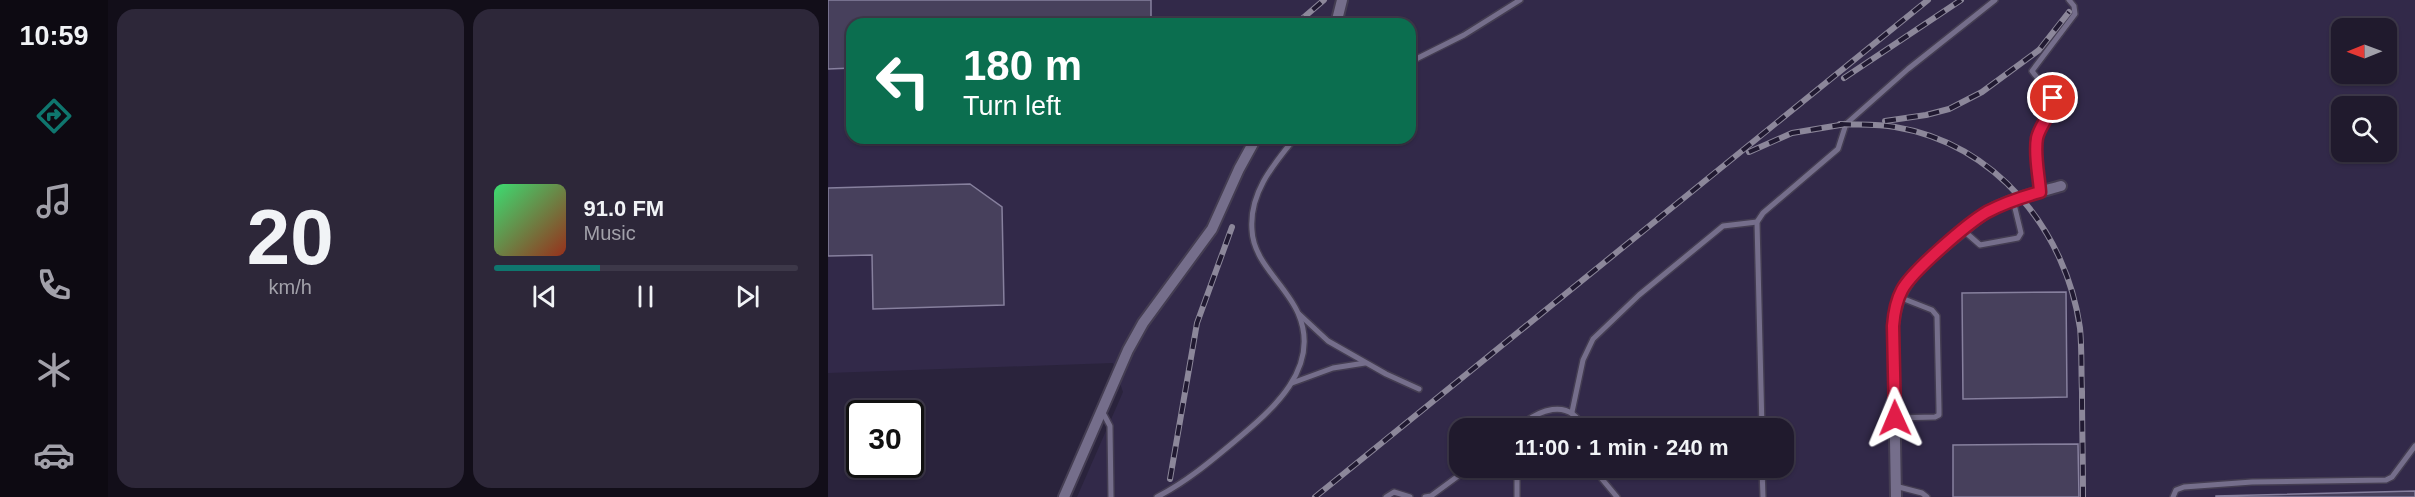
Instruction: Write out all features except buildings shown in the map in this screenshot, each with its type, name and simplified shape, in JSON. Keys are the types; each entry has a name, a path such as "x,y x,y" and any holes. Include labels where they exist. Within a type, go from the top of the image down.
{"street":[{"path":"1338,18 1342,0"},
{"path":"1064,497 1128,350 1143,323 1202,246 1253,144"},
{"path":"1895,491 1893,326 1899,297 1921,266 1986,213 2013,200 2061,186"}],"lane":[{"path":"1416,59 1464,35 1521,0"},
{"path":"1762,418 1757,222 1763,213 1838,149 1846,124 1908,69 1995,0"},
{"path":"2040,192 2037,142 2053,98 2032,71 2075,14 2074,6 2069,0"},
{"path":"1290,144 1263,180 1255,199 1251,233 1264,262 1298,313 1328,341 1419,389"},
{"path":"1964,231 1980,245 2018,238 2022,233 2013,200"},
{"path":"1572,412 1583,360 1593,339 1639,295 1723,226 1757,222"},
{"path":"1895,418 1935,417 1939,409 1937,316 1932,310 1899,297"},
{"path":"1157,497 1179,486 1272,410 1292,383 1304,349 1304,330 1298,313"},
{"path":"1292,383 1333,368 1366,363"},
{"path":"1102,410 1110,426 1111,497"},
{"path":"1529,418 1547,410 1572,412 1579,418"},
{"path":"2173,497 2176,490 2195,486 2252,482 2386,480 2398,469 2415,446"},
{"path":"1425,497 1431,496 1455,478"},
{"path":"1517,478 1517,497"},
{"path":"1602,478 1615,496"},
{"path":"1762,478 1763,497"},
{"path":"1895,491 1922,493 1927,497"},
{"path":"1386,497 1394,492 1410,497"}],"shaded area":[{"path":"828,0 2415,0 2415,497 1077,497 1123,392 1113,363 828,373"}],"railway":[{"path":"1303,18 1324,0"},
{"path":"1315,497 1928,0"},
{"path":"1844,78 1961,0"},
{"path":"1885,121 1949,109 1982,92 2039,50 2069,12"},
{"path":"1840,124 1895,127 1931,136 1964,151 1994,172 2020,197 2042,226 2059,258 2072,292 2080,328 2083,497"},
{"path":"1749,152 1792,133 1846,124"},
{"path":"1170,479 1197,323 1232,227"}],"route":[{"path":"1895,418 1893,326 1894,312 1903,289 1921,266 1986,213 2018,198 2040,192 2037,142 2044,120 2052,108 2053,98"}]}
